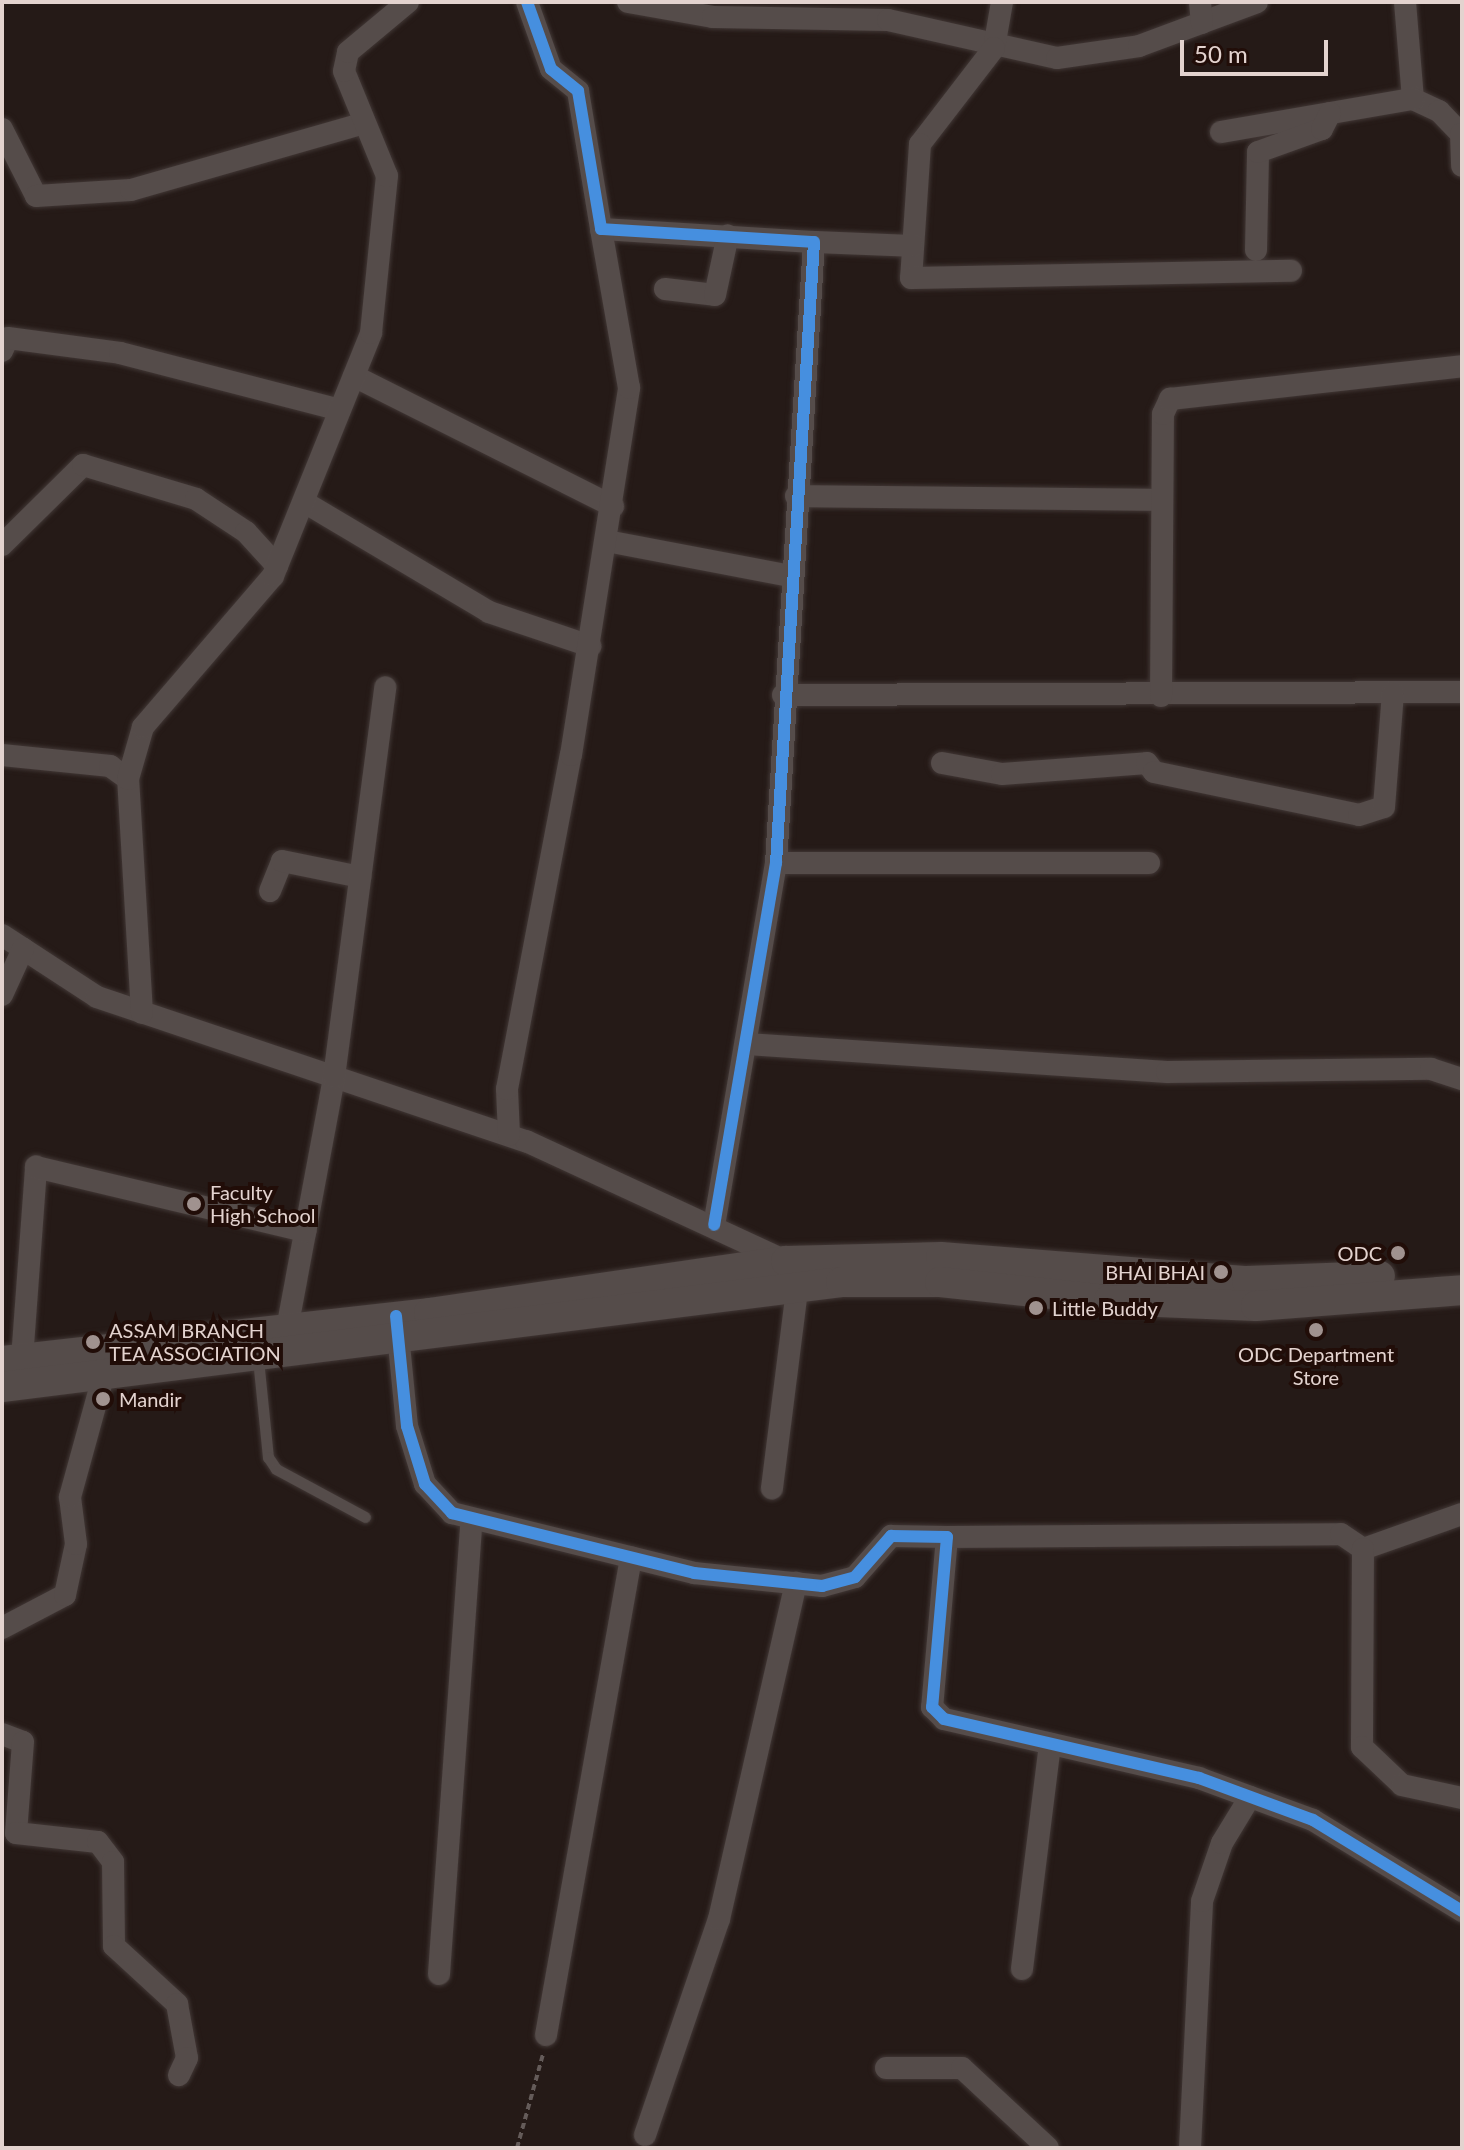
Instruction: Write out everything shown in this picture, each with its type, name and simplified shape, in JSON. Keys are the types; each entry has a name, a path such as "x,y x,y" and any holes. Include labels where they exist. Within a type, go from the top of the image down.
{"main road":[{"path":"2,1387 258,1358 397,1329 786,1261 941,1257 1247,1281 1462,1269"},
{"path":"12,1360 287,1329 397,1329 797,1290 940,1282 1109,1300 1256,1306 1462,1290"}],"street":[{"path":"142,1013 128,779 143,727 277,566 371,333 385,250 387,176 344,71 348,52 408,2"},
{"path":"509,1135 507,1089 590,646 629,388 578,91 551,69 527,2"},
{"path":"628,2 713,17 888,20 994,48 1057,58 1139,46 1201,12 1257,2"},
{"path":"1002,2 994,48 920,144 911,278 1291,271"},
{"path":"1405,2 1413,99"},
{"path":"1221,132 1413,99 1461,134 1462,166"},
{"path":"1256,250 1258,152 1322,129 1330,113"},
{"path":"2,129 36,196 131,190 365,123"},
{"path":"601,229 912,246"},
{"path":"665,289 715,295 728,235"},
{"path":"714,1225 776,863 783,695 814,242"},
{"path":"2,351 8,338 120,353 340,410"},
{"path":"1161,696 1160,500 1163,414 1170,399 1462,366"},
{"path":"354,376 613,506"},
{"path":"2,545 83,465 196,499 246,532 277,566"},
{"path":"796,496 1160,500"},
{"path":"304,502 489,612 590,646"},
{"path":"607,541 791,576"},
{"path":"287,1329 334,1077 385,687"},
{"path":"783,695 1161,696 1462,692"},
{"path":"942,763 1002,774 1147,763 1154,772 1359,815 1384,807 1393,693"},
{"path":"2,755 110,766 128,779"},
{"path":"270,891 282,861 360,877"},
{"path":"776,863 1149,863"},
{"path":"2,935 97,997 509,1135 714,1225 786,1261 797,1290 772,1488"},
{"path":"2,995 23,949"},
{"path":"747,1044 1167,1072 1431,1069 1462,1079"},
{"path":"12,1360 36,1167 305,1231"},
{"path":"397,1329 407,1426 425,1484 452,1513 631,1558 796,1583 855,1577 891,1536 1341,1534 1363,1549"},
{"path":"2,1628 65,1595 76,1544 70,1497 103,1377"},
{"path":"1363,1549 1462,1514"},
{"path":"439,1974 472,1519"},
{"path":"947,1537 932,1707 944,1719 1250,1797 1313,1820 1462,1911"},
{"path":"1363,1549 1362,1747 1402,1785 1462,1798"},
{"path":"546,2035 631,1558"},
{"path":"645,2135 719,1919 796,1583"},
{"path":"2,1734 23,1742 16,1833 98,1842 113,1862 114,1946 177,2004 187,2058 179,2075"},
{"path":"1022,1969 1050,1744"},
{"path":"1190,2148 1202,1901 1222,1843 1250,1797"},
{"path":"886,2068 962,2068 1048,2148"}],"lane":[{"path":"258,1358 268,1457 276,1469 365,1517"}],"path":[{"path":"517,2148 546,2035"}],"cycle path":[{"path":"527,2 551,69 578,91 601,229 814,242 776,863 714,1225"},
{"path":"396,1316 407,1426 425,1484 452,1513 694,1573 822,1586 855,1577 891,1536 947,1537 932,1707 944,1719 1199,1778 1313,1820 1462,1911"}],"place":[{"name":"Faculty High School","path":"194,1204"},
{"name":"ODC","path":"1398,1253"},
{"name":"BHAI BHAI","path":"1221,1272"},
{"name":"Little Buddy","path":"1036,1308"},
{"name":"ODC Department Store","path":"1316,1330"},
{"name":"ASSAM BRANCH TEA ASSOCIATION","path":"93,1342"},
{"name":"Mandir","path":"103,1399"}]}
